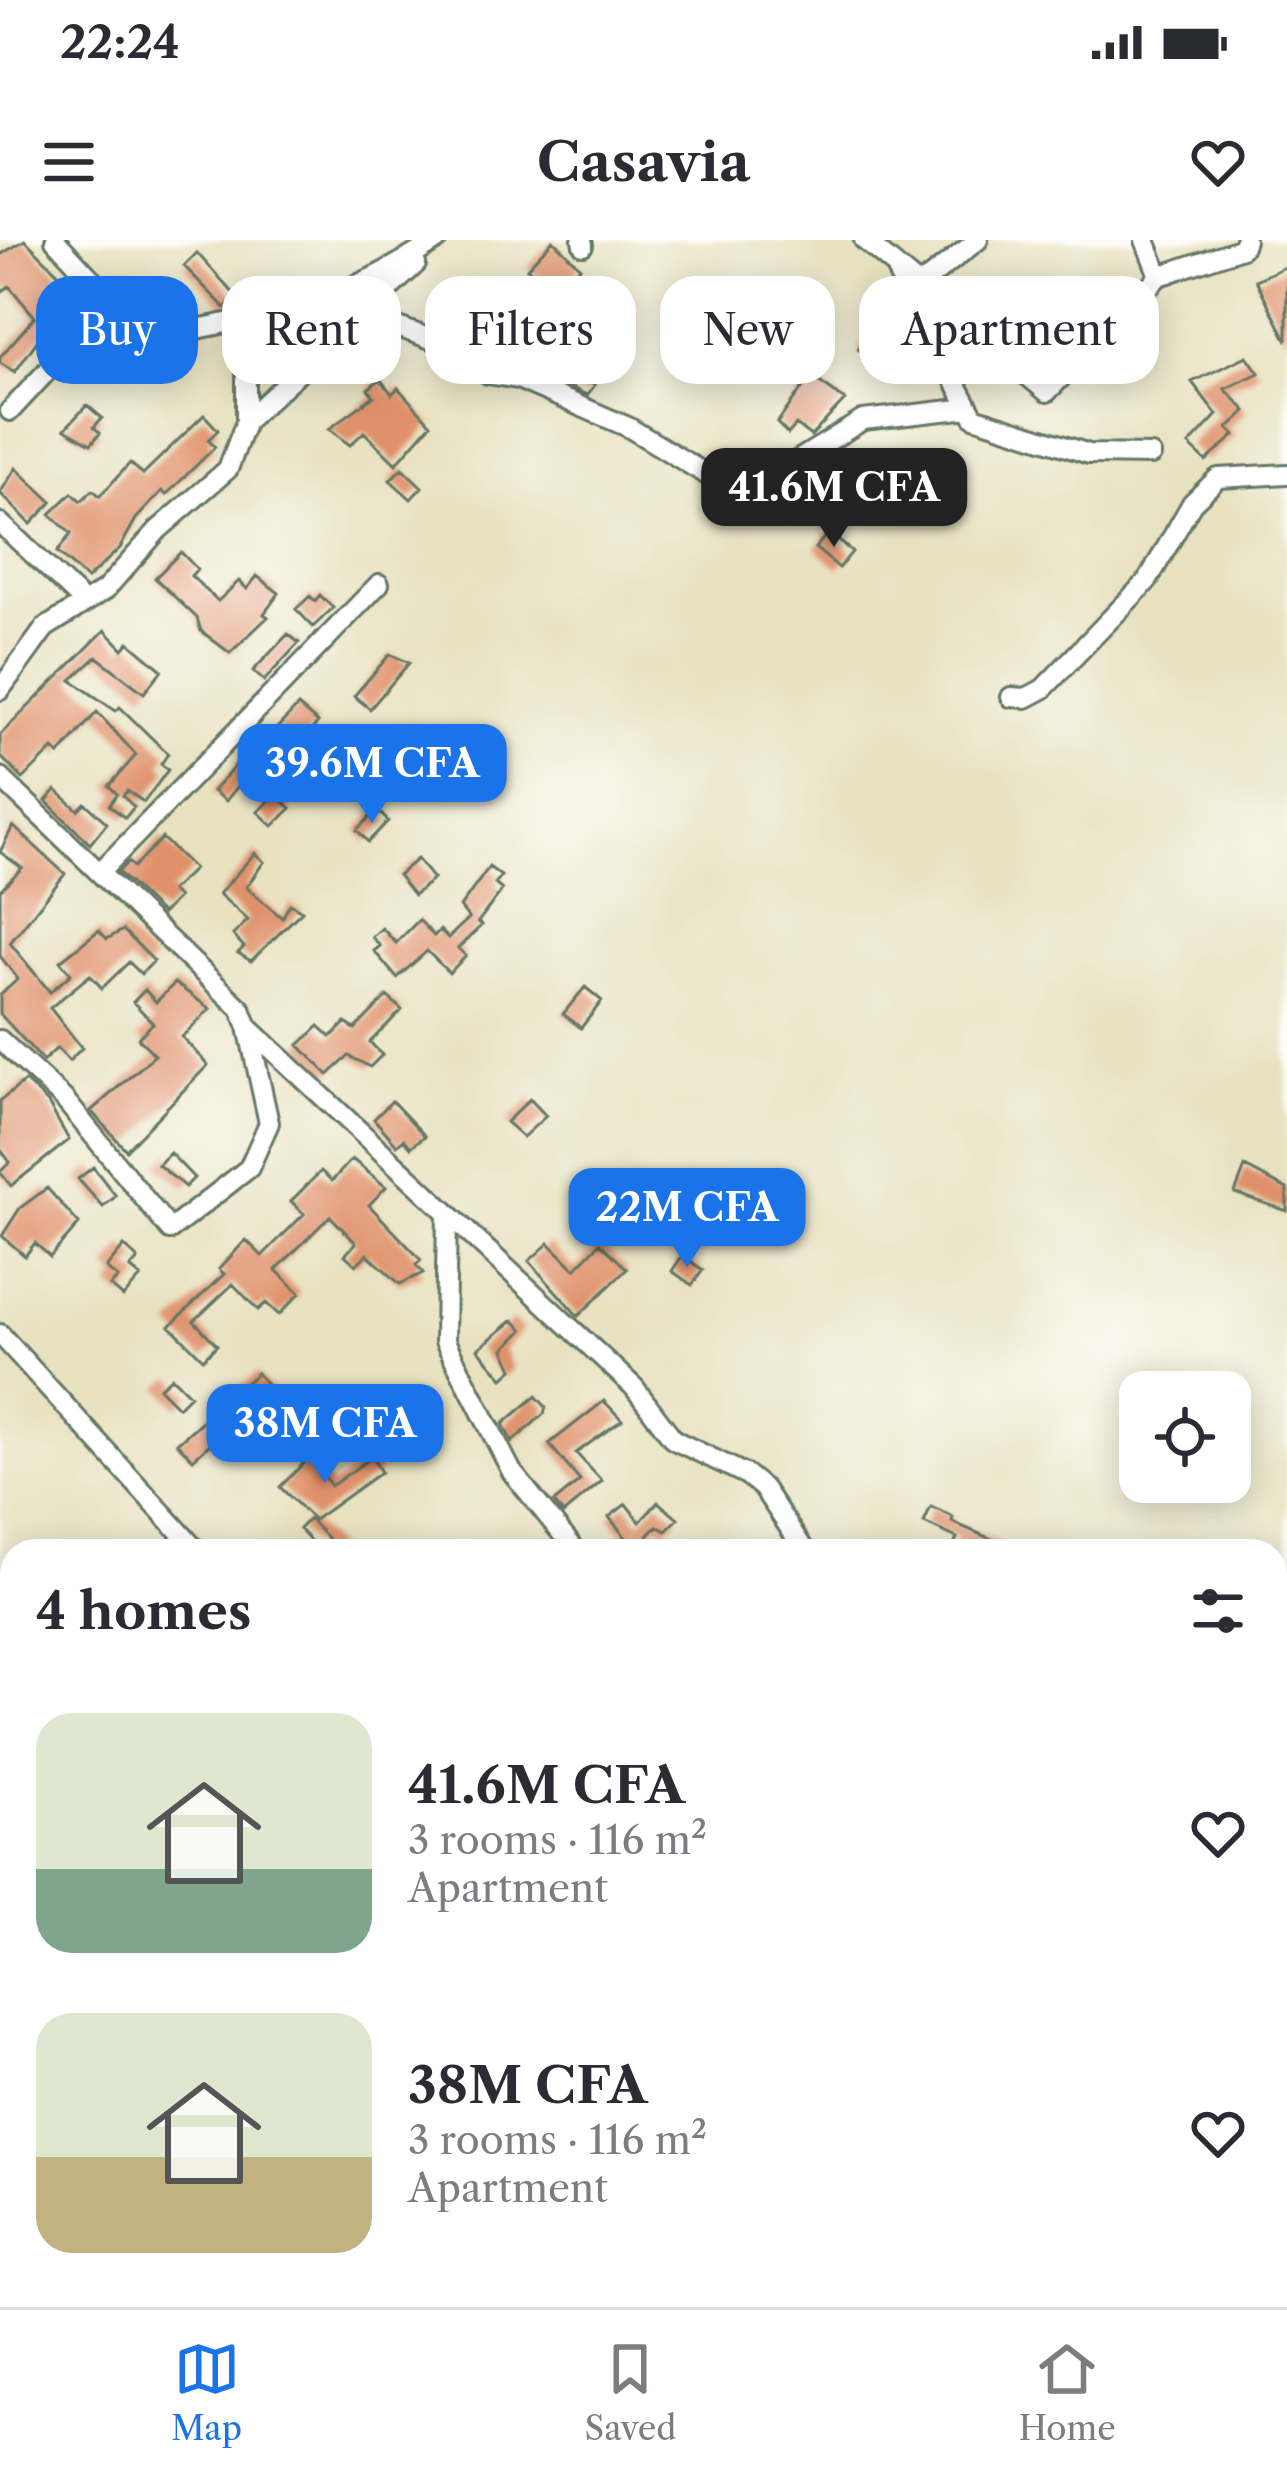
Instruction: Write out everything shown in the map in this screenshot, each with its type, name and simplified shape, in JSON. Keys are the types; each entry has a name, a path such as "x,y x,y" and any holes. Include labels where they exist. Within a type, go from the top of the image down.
{"street":[{"path":"56,240 89,276"},
{"path":"401,277 439,240"},
{"path":"382,276 439,240"},
{"path":"864,240 907,276"},
{"path":"932,276 978,240"},
{"path":"1145,240 1159,276 1242,248 1242,240"},
{"path":"893,264 974,417 1089,454 1151,455"},
{"path":"401,328 442,343 488,374 518,379 628,427 724,485 764,481 863,420 969,408"},
{"path":"10,411 36,383"},
{"path":"0,690 45,628 105,590 158,530 228,469 246,421 246,384"},
{"path":"246,421 286,384"},
{"path":"1011,697 1026,698 1043,689 1148,580 1192,503 1218,478 1287,478"},
{"path":"0,523 84,602"},
{"path":"101,871 379,584"},
{"path":"0,777 241,1009 269,1123 249,1168 170,1229 64,1099 0,1040"},
{"path":"248,1028 634,1388 674,1440 747,1475 763,1488 797,1539"},
{"path":"447,1213 445,1341 512,1472 566,1539"},
{"path":"0,1334 186,1539"}],"building":[{"path":"25,240 60,275 36,276 36,343 15,372 0,363 0,357 35,317 9,286 0,293 0,255"},
{"path":"553,240 580,267 573,276 536,276 527,268"},
{"path":"197,253 222,280 222,305 198,276 184,266"},
{"path":"1287,266 1287,341 1256,280"},
{"path":"1247,356 1259,373 1225,389 1246,411 1228,428 1235,435 1206,461 1189,445 1217,415 1192,382"},
{"path":"384,384 392,394 398,388 431,424 396,464 364,432 350,445 329,429 374,396 368,389"},
{"path":"563,384 594,384 587,395"},
{"path":"805,384 822,384 845,400 811,436 796,425 788,434 777,423"},
{"path":"87,405 102,418 94,427 100,433 91,444 65,429"},
{"path":"204,415 218,430 208,440 215,447 166,495 162,491 136,519 120,548 87,579 57,552 71,534 50,514 72,493 81,501 93,490 100,496 130,463 143,474"},
{"path":"16,468 52,502 31,524 0,493"},
{"path":"402,468 422,487 411,499 390,480"},
{"path":"839,494 853,506 836,527 820,517"},
{"path":"829,532 852,552 839,568 815,548"},
{"path":"181,552 197,569 191,576 218,601 239,581 247,589 257,576 279,593 264,614 268,617 230,653 201,631 197,618 155,578"},
{"path":"320,595 333,608 313,627 296,609 310,596 315,601"},
{"path":"105,630 123,649 129,642 162,670 144,693 97,657 71,680 116,711 120,707 168,754 161,764 168,770 144,802 127,791 123,796 134,807 125,818 109,805 117,794 109,786 136,755 97,712 59,755 53,749 23,779 0,756 0,735"},
{"path":"288,634 299,643 264,681 253,671"},
{"path":"390,654 409,663 370,709 354,696"},
{"path":"298,706 318,723 294,748 277,728"},
{"path":"287,756 298,765 275,794 291,808 273,826 258,812 272,798 247,778 255,769 268,779"},
{"path":"241,759 252,768 226,801 213,791"},
{"path":"56,790 78,810 85,803 107,823 90,844 46,801"},
{"path":"377,810 388,821 368,842 357,830"},
{"path":"13,826 65,874 10,943 50,992 71,974 60,961 99,930 107,939 123,930 154,961 141,974 129,962 102,988 90,975 50,1008 82,1048 69,1061 57,1048 43,1061 0,1014 0,995 18,979 0,956 0,890 22,868 0,852"},
{"path":"162,838 194,869 171,891 178,898 162,914 118,872 128,862 133,867"},
{"path":"255,853 264,862 246,887 282,918 290,904 302,911 251,961 238,953 244,947 233,935 248,920 219,894"},
{"path":"417,859 433,879 414,895 398,875"},
{"path":"489,867 501,876 495,884 502,890 478,922 482,925 458,948 466,956 449,973 427,951 397,978 374,951 380,946 372,937 382,928 396,943 419,920 434,936 440,930 448,938 469,918 460,907"},
{"path":"175,983 210,1009 182,1037 208,1065 126,1150 91,1111 155,1055 138,1038 153,1023 133,1002 145,990 156,1002"},
{"path":"585,987 602,1001 581,1028 563,1014"},
{"path":"387,996 402,1010 370,1042 382,1055 370,1067 349,1056 328,1075 299,1045 319,1026 331,1037 345,1023 355,1029"},
{"path":"25,1081 48,1103 69,1140 11,1186 0,1172 10,1162 0,1149 0,1101"},
{"path":"530,1099 546,1116 523,1137 506,1122"},
{"path":"392,1101 425,1136 411,1147 404,1139 397,1145 374,1119"},
{"path":"170,1153 194,1178 185,1187 158,1165"},
{"path":"352,1159 386,1187 369,1205 421,1260 416,1265 423,1273 400,1284 367,1254 356,1265 345,1255 356,1243 330,1216 276,1270 300,1293 279,1315 266,1303 258,1310 233,1284 194,1321 217,1345 203,1359 170,1326 224,1274 219,1269 246,1240 262,1256 304,1214 291,1201 321,1171 332,1181"},
{"path":"93,1167 116,1196 103,1207 78,1179"},
{"path":"1245,1167 1287,1189 1287,1211 1235,1193"},
{"path":"47,1188 79,1224 50,1257 35,1243 25,1256 2,1236 20,1208"},
{"path":"549,1243 575,1269 600,1243 627,1269 578,1316 529,1261"},
{"path":"124,1246 138,1259 130,1268 141,1277 123,1297 110,1286 118,1278 106,1268"},
{"path":"682,1256 703,1270 692,1285 672,1271"},
{"path":"513,1320 523,1330 504,1349 513,1369 503,1378 478,1349"},
{"path":"257,1373 271,1390 193,1459 177,1443"},
{"path":"172,1377 190,1395 178,1407 159,1388"},
{"path":"536,1396 546,1407 544,1414 512,1442 503,1424"},
{"path":"604,1401 622,1420 576,1453 602,1481 563,1514 554,1502 580,1481 549,1444"},
{"path":"409,1412 435,1452 424,1459 418,1450 404,1458 385,1427"},
{"path":"311,1456 331,1486 372,1457 381,1472 314,1520 280,1487"},
{"path":"658,1502 678,1519 666,1531 657,1526 646,1539 627,1539 609,1517 626,1504 640,1522"},
{"path":"931,1507 991,1539 957,1539 924,1523"},
{"path":"309,1519 328,1539 309,1539 299,1529"}]}
